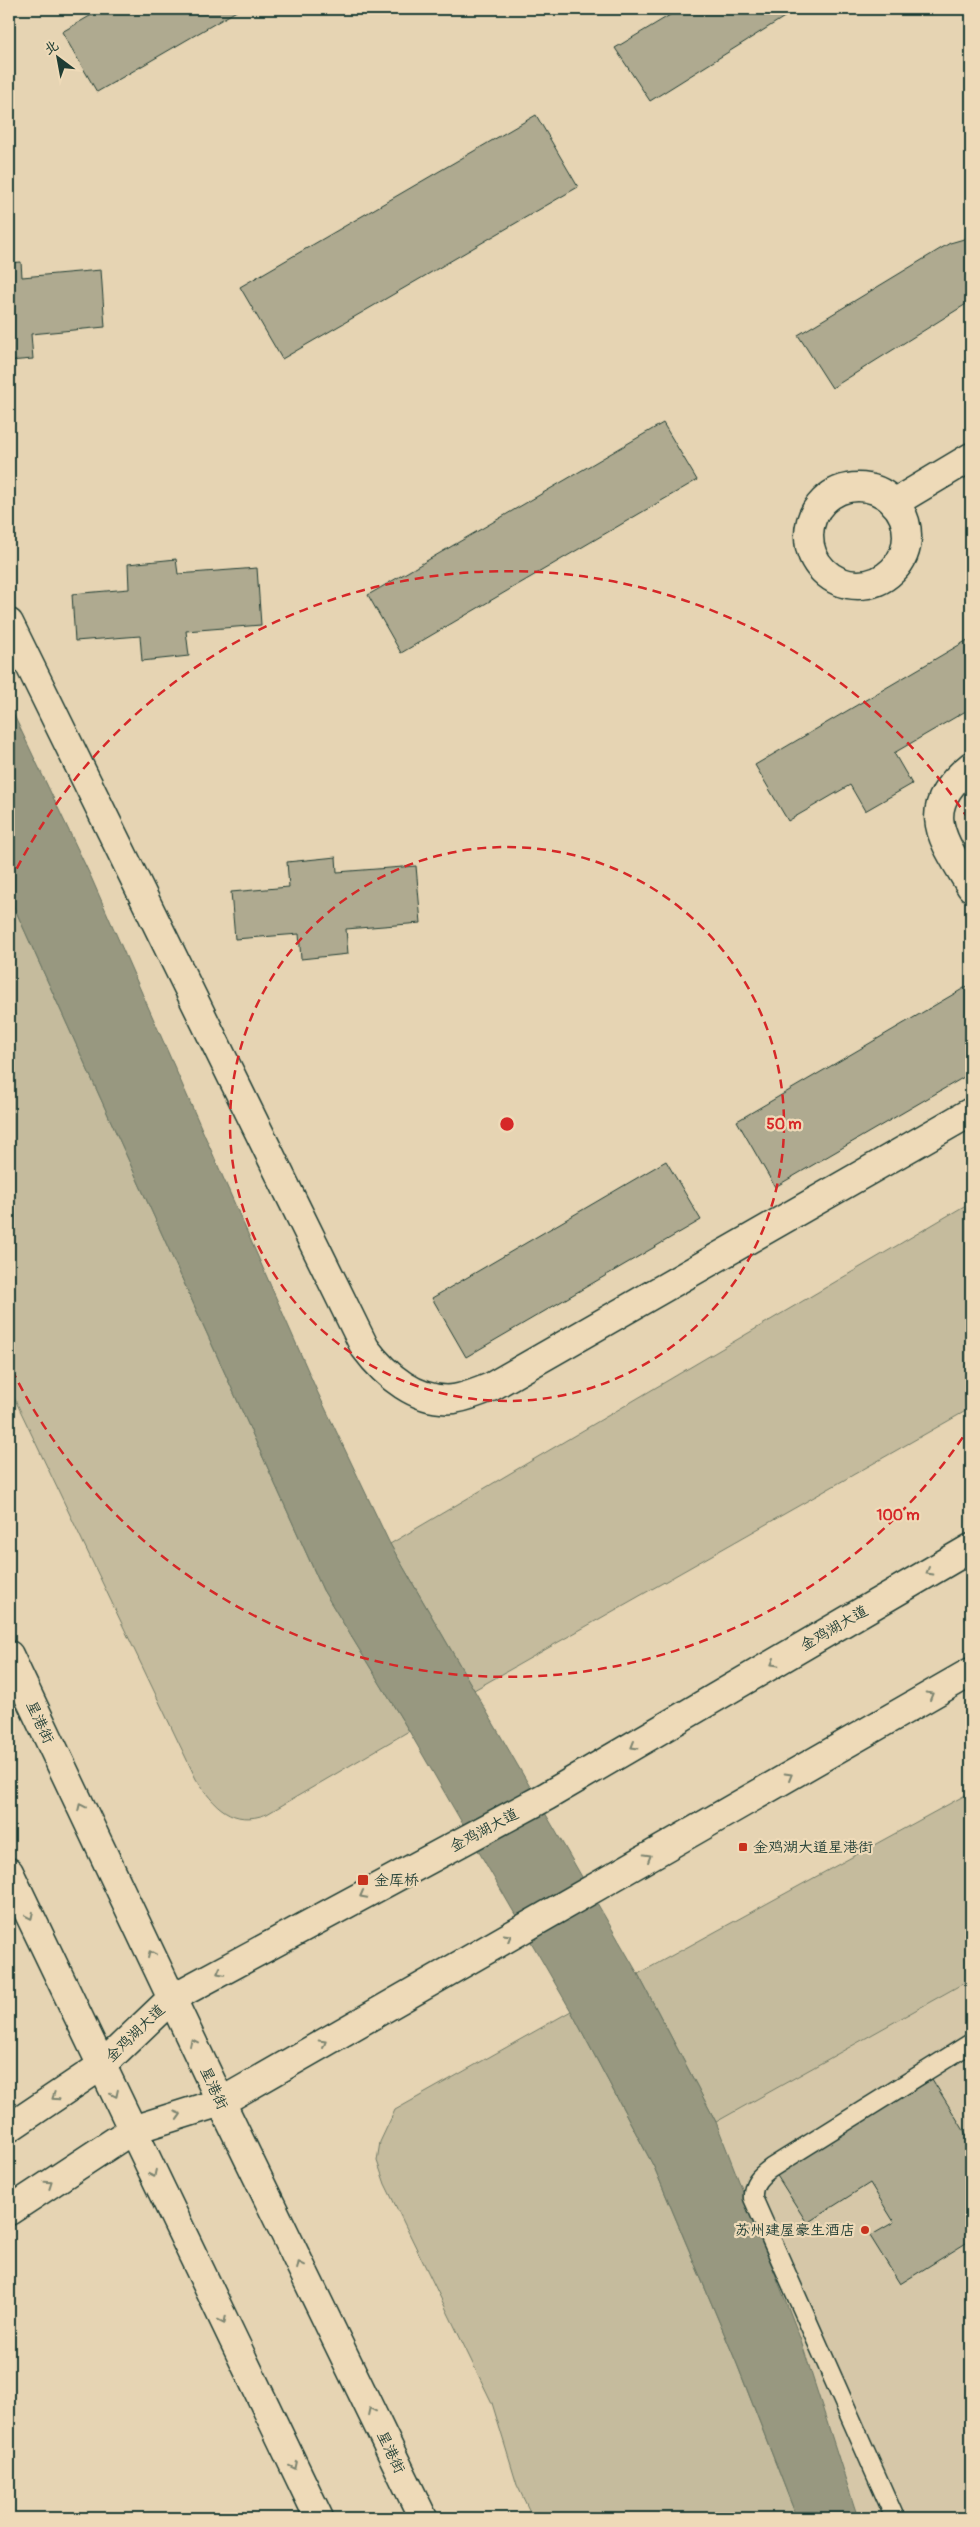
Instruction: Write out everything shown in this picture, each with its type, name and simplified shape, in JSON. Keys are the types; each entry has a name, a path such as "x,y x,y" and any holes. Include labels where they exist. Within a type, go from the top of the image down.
{"main road":[{"path":"894,503 971,457"},
{"path":"9,623 366,1348 387,1373 414,1391 445,1399 462,1397 491,1387 971,1112"},
{"path":"971,766 956,780 945,796 941,803 938,822 944,842 971,887"},
{"name":"金鸡湖大道","path":"9,2128 101,2066 172,1998 548,1796 971,1548"},
{"name":"星港街","path":"9,1655 221,2102 423,2518"},
{"path":"9,2212 132,2130 221,2102 971,1672"},
{"path":"9,1872 319,2518"}],"lane":[{"path":"895,2518 753,2198 752,2190 756,2182 771,2168 971,2044"}],"shaded area":[{"path":"9,705 91,877 317,1391 390,1544 638,1974 716,2122 800,2338 858,2518 797,2518 737,2364 654,2167 571,2011 409,1731 323,1590 9,896"},
{"path":"9,896 323,1590 409,1731 267,1814 244,1818 234,1816 217,1805 196,1779 9,1387"},
{"path":"971,1202 971,1408 474,1690 390,1544"},
{"path":"971,1792 971,1979 716,2122 638,1974"},
{"name":"苏州建屋豪生酒店","path":"971,1979 971,2518 858,2518 800,2338 716,2122"},
{"path":"571,2011 654,2167 737,2364 797,2518 533,2518 517,2485 492,2403 385,2184 377,2161 380,2142 395,2110"}],"building":[{"path":"102,9 240,9 97,92 62,32"},
{"path":"680,9 801,9 794,11 650,101 615,48"},
{"path":"536,115 578,187 282,359 240,287"},
{"path":"971,237 971,301 832,388 798,335 950,243"},
{"path":"21,262 22,277 101,270 105,327 31,334 33,359 9,361 9,263"},
{"path":"663,423 697,480 401,653 368,595"},
{"path":"176,559 178,574 257,568 261,625 186,631 189,656 142,661 140,636 75,641 72,594 129,589 128,564"},
{"path":"971,638 971,708 894,753 912,784 865,811 850,785 788,821 755,765"},
{"path":"336,857 337,872 416,866 421,923 346,929 348,954 301,959 299,934 235,939 231,892 289,887 287,862"},
{"path":"971,984 971,1073 775,1187 737,1121"},
{"path":"666,1161 701,1220 466,1357 432,1298"},
{"path":"932,2079 971,2142 971,2240 900,2284 870,2236 894,2222 870,2183 807,2223 776,2174"}],"place":[{"name":"金鸡湖大道星港街","path":"743,1847"},
{"name":"金厍桥","path":"363,1880"},
{"name":"苏州建屋豪生酒店","path":"865,2230"}]}
